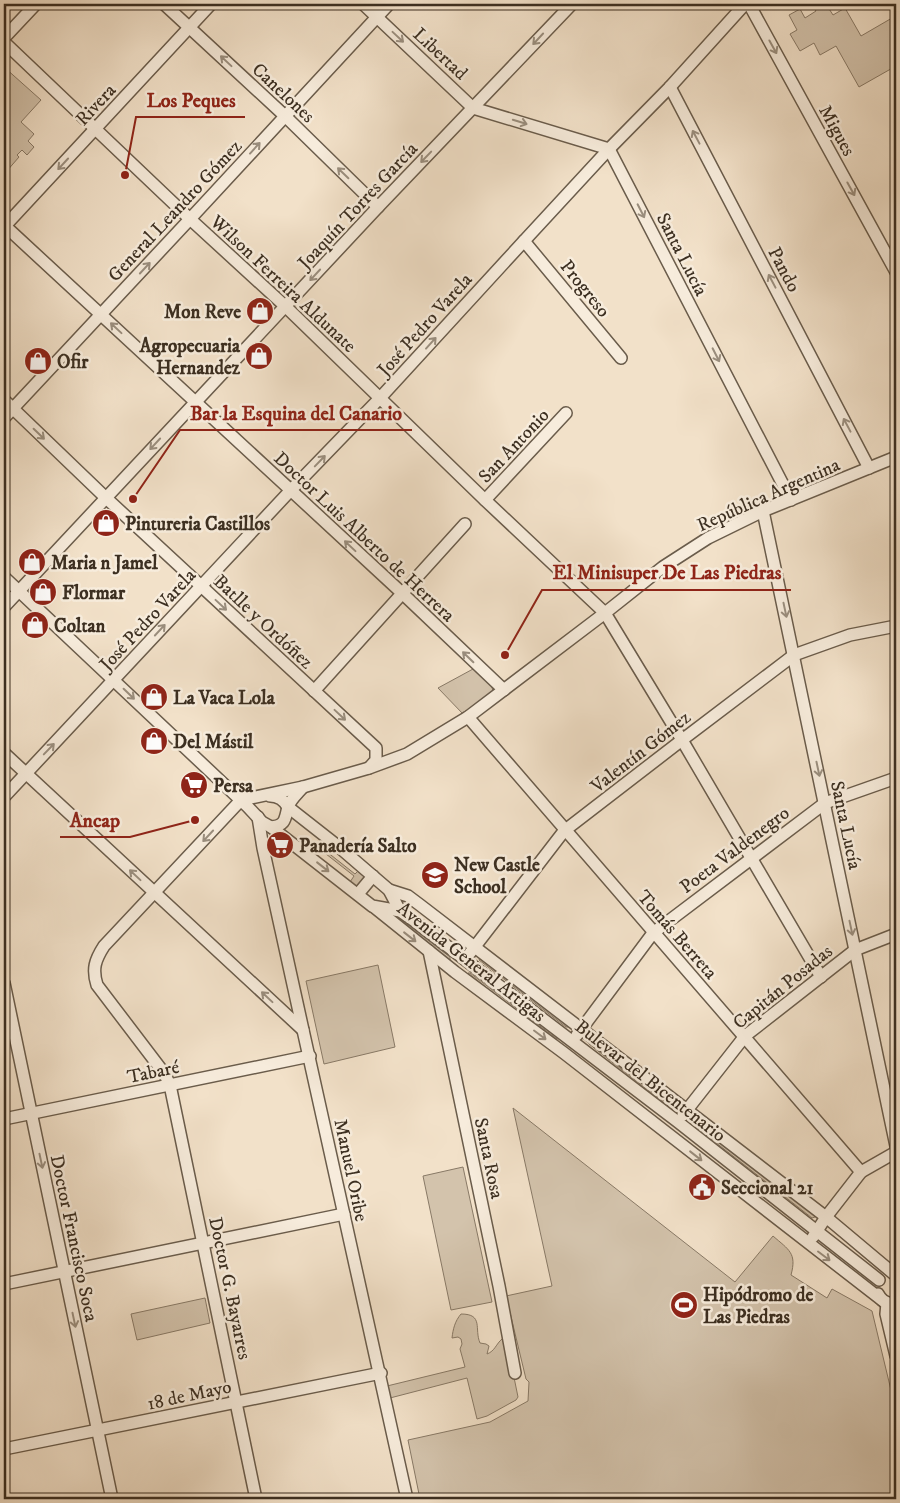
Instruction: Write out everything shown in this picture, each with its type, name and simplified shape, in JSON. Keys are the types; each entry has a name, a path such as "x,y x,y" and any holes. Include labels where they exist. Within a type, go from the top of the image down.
{"street":[{"path":"4,38 36,4"},
{"name":"Canelones","path":"164,4 285,116 378,207"},
{"name":"Rivera","path":"4,226 211,4"},
{"name":"Libertad","path":"363,4 473,108"},
{"name":"General Leandro Gómez","path":"4,418 389,4"},
{"name":"José Pedro Varela","path":"4,797 290,491 380,398 524,240 746,4"},
{"name":"Migues","path":"749,4 896,272"},
{"name":"Joaquín Torres García","path":"4,607 105,497 473,108 566,6"},
{"name":"Wilson Ferreira Aldunate","path":"4,42 190,219 285,306 485,500 605,613 821,977"},
{"name":"Pando","path":"670,86 869,468"},
{"path":"473,108 609,149"},
{"name":"Santa Lucía","path":"609,149 791,500"},
{"name":"Doctor Luis Alberto de Herrera","path":"4,226 102,314 504,690"},
{"name":"Progreso","path":"524,240 621,358"},
{"name":"Batlle y Ordóñez","path":"4,400 105,497 376,748 395,758"},
{"name":"San Antonio","path":"485,500 566,413"},
{"name":"República Argentina","path":"241,800 304,787 369,768 407,754 468,717 605,613 663,566 708,538 763,511 896,457"},
{"name":"Santa Lucía","path":"763,511 896,1146"},
{"path":"314,691 465,524"},
{"path":"4,577 262,822 271,826 372,906"},
{"name":"Valentín Gómez","path":"455,972 564,831 794,655 850,635 896,626"},
{"name":"Tomás Berreta","path":"468,717 564,831 745,1036 861,1172"},
{"path":"369,768 376,760 376,748"},
{"path":"4,753 303,1030"},
{"name":"Poeta Valdenegro","path":"564,1053 653,933 825,803 896,778"},
{"path":"271,826 281,824 285,820 288,807 304,787"},
{"path":"263,848 256,810 258,804 266,796"},
{"name":"Bulevar del Bicentenario","path":"266,796 276,796 282,799 288,807 339,846 389,890 400,911 678,1122 879,1280"},
{"path":"170,1085 164,1073 97,985 94,963 104,946 241,800"},
{"path":"263,848 271,826"},
{"name":"Manuel Oribe","path":"263,848 381,1374 407,1499"},
{"path":"358,894 373,876"},
{"name":"Avenida General Artigas","path":"389,890 408,896 475,946 581,1030 826,1217 895,1274"},
{"name":"Bulevar del Bicentenario","path":"372,906 400,911"},
{"name":"Avenida General Artigas","path":"372,906 455,972 669,1134 809,1245 888,1302"},
{"name":"Capitán Posadas","path":"669,1134 745,1036 855,950 896,934"},
{"name":"Santa Rosa","path":"429,951 499,1286 515,1373"},
{"name":"Doctor Francisco Soca","path":"4,983 112,1499"},
{"name":"Tabaré","path":"4,1119 310,1056"},
{"path":"884,1085 896,1083"},
{"name":"Doctor G. Bayarres","path":"170,1085 256,1499"},
{"path":"809,1245 816,1231 861,1172 896,1152"},
{"path":"4,1284 344,1214"},
{"path":"895,1274 887,1274 879,1280 877,1292 888,1302 886,1314 896,1356"},
{"name":"18 de Mayo","path":"4,1449 381,1374"}],"shaded area":[{"path":"812,4 826,4 833,15 845,8 861,36 892,18 896,25 896,66 859,87 836,46 820,55 814,43 800,51 790,34 797,30 789,15 800,9 805,18 816,11"},
{"path":"4,67 41,100 21,122 34,134 28,141 34,147 27,155 22,150 17,155 19,157 6,172 4,170"},
{"path":"473,669 492,687 493,692 463,714 438,688"},
{"path":"322,848 355,874 359,870 368,874 357,889 350,882 354,876 321,850"},
{"path":"395,915 450,957 450,961 393,916"},
{"path":"480,958 569,1025 568,1027 479,960"},
{"path":"378,965 395,1047 324,1064 306,981"},
{"path":"468,973 557,1039 556,1042"},
{"path":"590,1042 675,1107 674,1109 589,1044"},
{"name":"Hipódromo de Las Piedras","path":"513,1108 735,1282 773,1236 790,1252 793,1262 791,1275 827,1298 832,1289 872,1311 896,1411 896,1499 420,1499 408,1440 490,1422 528,1401 529,1382 526,1379 506,1296 552,1286"},
{"path":"693,1121 815,1215 815,1217 812,1218 692,1124"},
{"path":"463,1167 492,1302 451,1310 423,1176"},
{"path":"205,1298 210,1323 137,1340 131,1314"},
{"path":"461,1314 476,1319 480,1343 489,1346 487,1354 502,1339 507,1343 518,1397 516,1400 487,1416 477,1419 467,1378 390,1398 387,1386 465,1367 460,1349 461,1339 458,1337 452,1338 457,1319"}],"place":[{"name":"Los Peques","path":"125,175"},
{"name":"Mon Reve","path":"260,311"},
{"name":"Agropecuaria Hernandez","path":"259,356"},
{"name":"Ofir","path":"38,361"},
{"name":"Bar la Esquina del Canario","path":"133,499"},
{"name":"Pintureria Castillos","path":"106,523"},
{"name":"Maria n Jamel","path":"32,562"},
{"name":"Flormar","path":"43,592"},
{"name":"Coltan","path":"35,625"},
{"name":"El Minisuper De Las Piedras","path":"505,655"},
{"name":"La Vaca Lola","path":"154,697"},
{"name":"Del Mástil","path":"154,741"},
{"name":"Persa","path":"194,785"},
{"name":"Ancap","path":"195,820"},
{"name":"Panadería Salto","path":"280,845"},
{"name":"New Castle School","path":"435,875"},
{"name":"Seccional 21","path":"702,1187"},
{"name":"Hipódromo de Las Piedras","path":"684,1305"}]}
